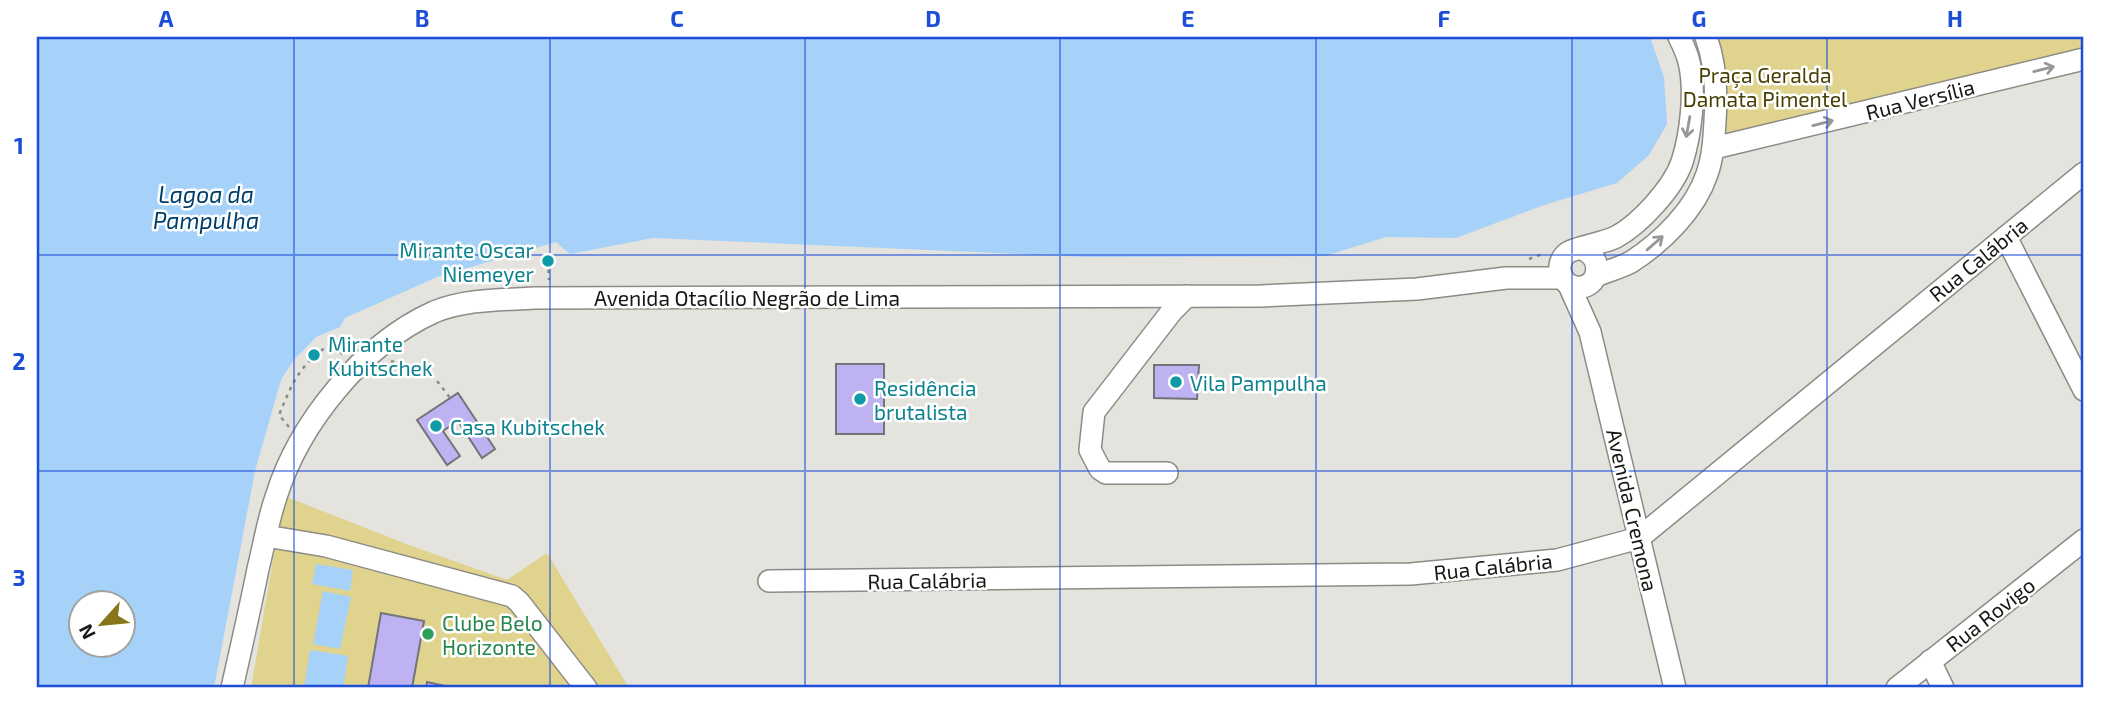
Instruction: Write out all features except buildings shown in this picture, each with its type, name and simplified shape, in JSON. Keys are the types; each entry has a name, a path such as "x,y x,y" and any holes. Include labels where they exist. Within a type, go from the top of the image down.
{"street":[{"name":"Avenida Otacílio Negrão de Lima","path":"1506,278 1615,237 1637,221 1666,191 1681,163 1693,103 1690,62 1679,37"},
{"path":"1594,278 1597,270 1595,259 1587,251 1572,253 1560,268 1566,282 1582,287 1594,278 1628,263 1656,244 1690,208 1707,175 1714,148 1717,103 1714,66 1706,37"},
{"name":"Rua Versília","path":"1714,148 2084,59"},
{"name":"Rua Calábria","path":"769,581 1411,574 1557,560 1639,538 2084,173"},
{"path":"2006,237 2084,390"},
{"name":"Avenida Otacílio Negrão de Lima","path":"232,688 276,497 288,464 302,437 337,389 373,351 435,312 462,304 534,298 1261,296 1417,289 1506,278 1566,282"},
{"name":"Avenida Cremona","path":"1590,332 1594,278"},
{"name":"Avenida Cremona","path":"1566,282 1590,332 1675,688"},
{"path":"1167,474 1106,472 1100,469 1090,450 1094,412 1187,296"},
{"path":"266,536 326,546 512,596 586,688"},
{"name":"Rua Rovigo","path":"1897,688 2084,540"},
{"path":"1930,661 1943,688"}],"path":[{"path":"292,430 279,415 295,377 314,355 332,343 344,356"},
{"path":"373,351 382,359 434,377 450,398"}],"green space":[{"name":"Praça Geralda Damata Pimentel","path":"1699,37 2084,37 2084,53 1711,153 1716,103"},
{"name":"Clube Belo Horizonte","path":"284,496 507,580 547,553 629,688 251,688"}],"water":[{"name":"Lagoa da Pampulha","path":"37,37 1650,37 1664,77 1667,124 1649,155 1617,183 1544,205 1456,238 1386,237 1325,256 1086,257 653,238 570,254 556,242 437,277 345,318 340,327 316,337 293,361 281,380 255,471 214,688 37,688"},
{"path":"316,564 353,570 350,591 312,584"},
{"path":"323,591 351,597 340,649 313,644"},
{"path":"310,650 348,656 343,688 304,688"}],"place":[{"name":"Mirante Oscar Niemeyer","path":"548,261"},
{"name":"Mirante Kubitschek","path":"314,355"},
{"name":"Vila Pampulha","path":"1176,382"},
{"name":"Residência brutalista","path":"860,399"},
{"name":"Casa Kubitschek","path":"436,426"},
{"name":"Clube Belo Horizonte","path":"428,634"}]}
